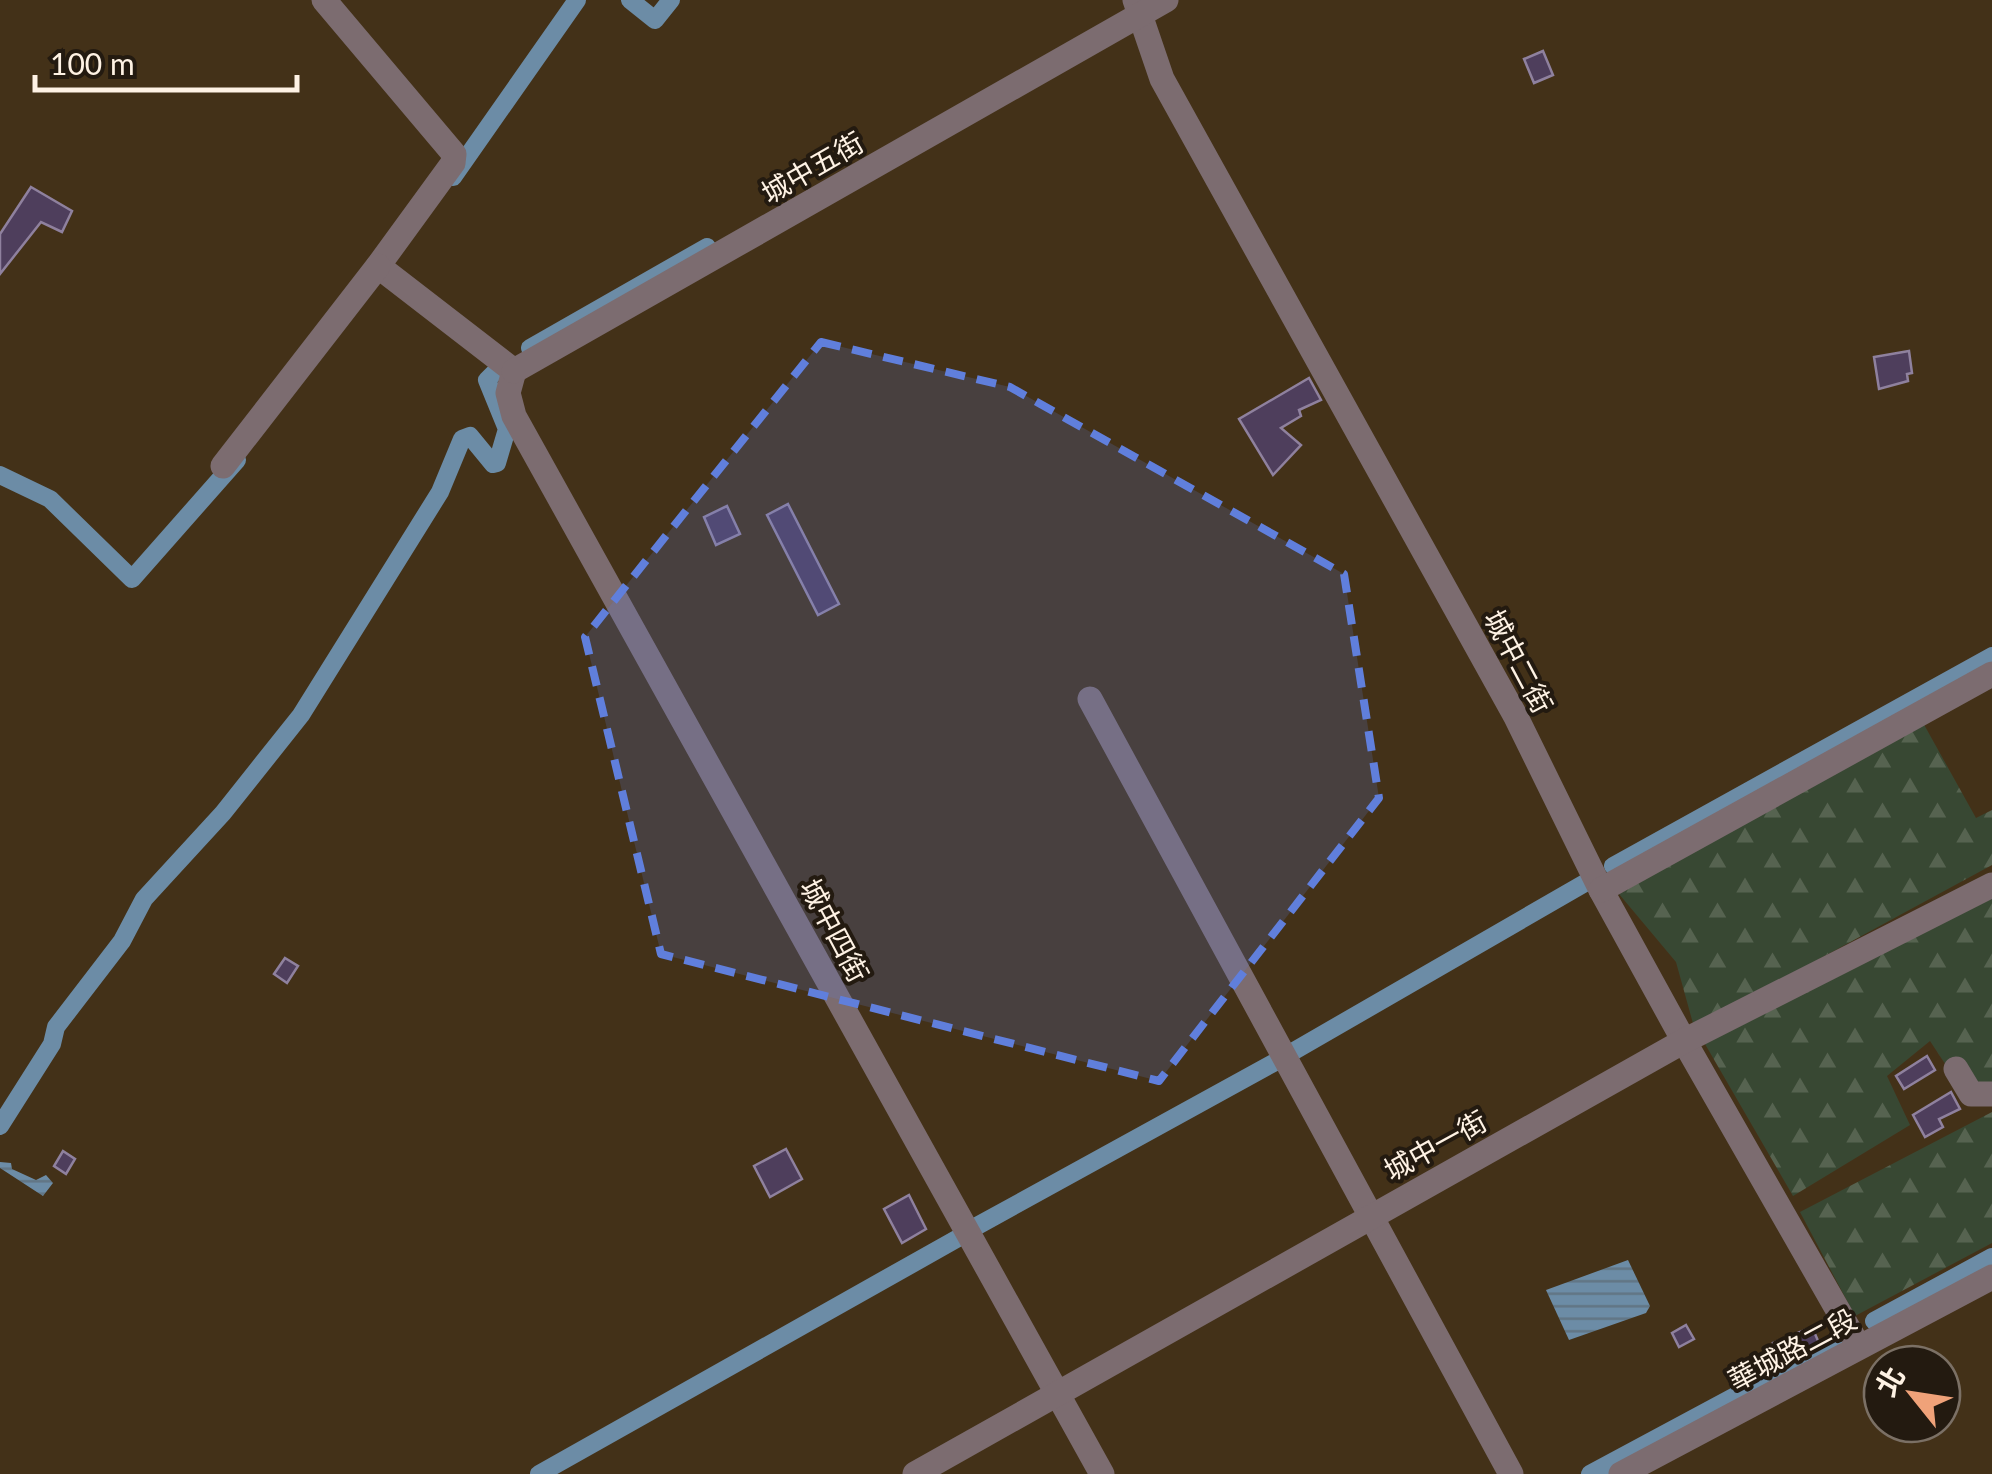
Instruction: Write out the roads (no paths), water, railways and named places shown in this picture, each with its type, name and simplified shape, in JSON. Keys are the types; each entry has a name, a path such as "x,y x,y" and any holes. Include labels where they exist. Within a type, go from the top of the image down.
{"street":[{"path":"223,466 378,266 454,154 324,0"},
{"name":"城中五街","path":"514,371 1138,8 1166,0"},
{"name":"城中二街","path":"1138,8 1162,79 1507,700 1601,890 1684,1042 1859,1348"},
{"path":"378,266 514,371"},
{"name":"城中四街","path":"514,371 508,394 514,416 776,884 959,1223 1102,1474"},
{"path":"1601,890 1992,674"},
{"path":"1090,699 1373,1213 1511,1474"},
{"name":"城中一街","path":"915,1474 1373,1213 1684,1042 1992,885"},
{"path":"1956,1069 1971,1094 1992,1094"},
{"name":"華城路二段","path":"1621,1474 1992,1277"}],"water":[{"path":"0,1162 11,1163 12,1169 36,1180 46,1175 53,1183 43,1196 0,1168"},
{"path":"1628,1260 1650,1306 1646,1313 1569,1340 1546,1290"}],"waterway":[{"path":"453,177 577,0"},
{"path":"630,0 655,20 671,0"},
{"path":"530,348 707,247"},
{"path":"0,1126 52,1044 56,1027 122,941 144,899 223,813 301,715 440,492 462,439 470,436 493,464 497,463 507,429 487,380 497,370"},
{"path":"0,475 50,499 132,579 237,460"},
{"path":"1613,866 1992,656"},
{"path":"1294,1051 1585,883"},
{"path":"977,1226 1277,1061"},
{"path":"539,1474 960,1237"},
{"path":"1874,1321 1992,1257"},
{"path":"1590,1474 1834,1343"}]}
